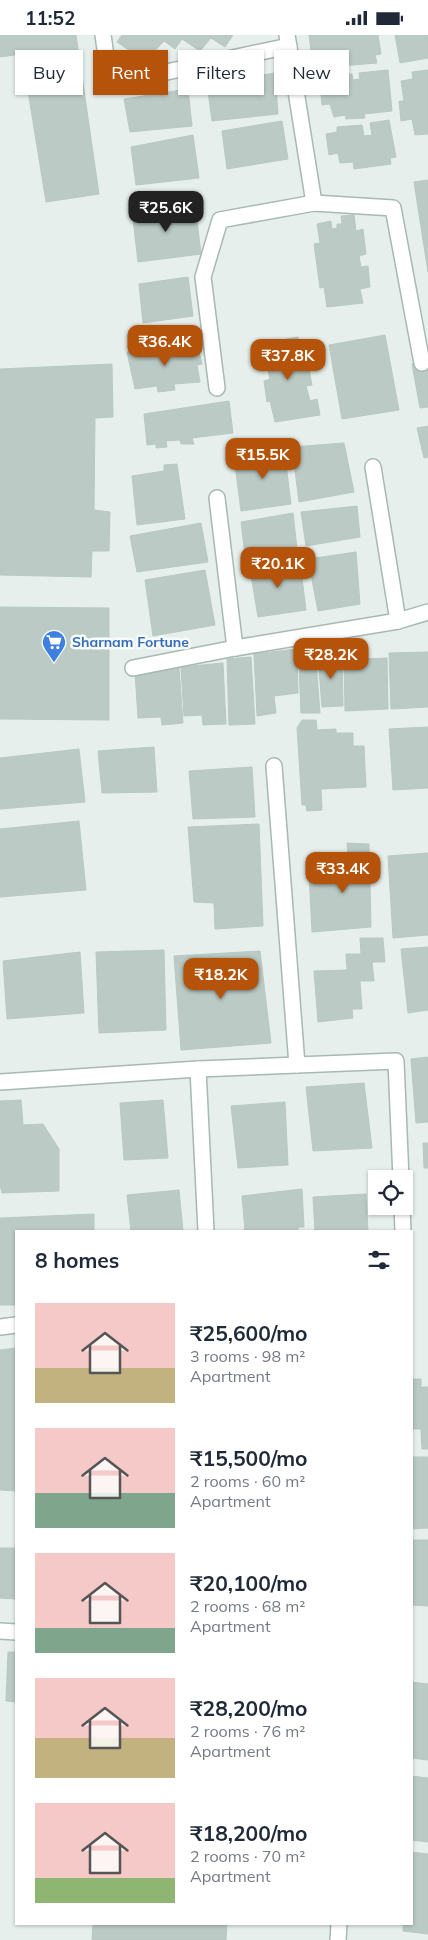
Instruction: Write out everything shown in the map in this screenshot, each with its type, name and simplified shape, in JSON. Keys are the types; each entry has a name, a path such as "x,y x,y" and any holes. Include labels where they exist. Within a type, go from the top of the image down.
{"street":[{"path":"103,35 110,84 288,40 314,203"},
{"path":"217,388 203,277 220,220 314,203 393,208 422,363"},
{"path":"373,467 398,621"},
{"path":"217,497 235,648"},
{"path":"133,668 235,648 398,621 428,612"},
{"path":"274,766 297,1065"},
{"path":"0,1082 198,1069 396,1061 401,1170"},
{"path":"198,1069 206,1230"},
{"path":"403,1215 404,1230"},
{"path":"0,1327 15,1325"},
{"path":"0,1631 15,1632"},
{"path":"338,1940 339,1925"}],"building":[{"path":"0,35 76,35 78,50 15,50 15,55 0,57"},
{"path":"122,35 233,35 225,47 211,38 201,50 182,39 175,49 164,41 155,50 129,50 117,42"},
{"path":"309,35 378,35 381,54 375,55 377,63 349,65 349,50 311,50"},
{"path":"395,35 428,35 428,58 400,63"},
{"path":"388,70 392,111 364,114 365,118 346,119 345,115 334,117 330,104 322,105 321,95 349,95 349,74 352,74 353,80 360,79 359,73"},
{"path":"428,70 428,134 415,135 412,119 401,121 399,101 404,101 401,81 413,79 412,72"},
{"path":"274,73 274,95 277,95 278,114 212,121 208,95 264,95 264,75"},
{"path":"83,83 99,194 46,202 29,95 83,95"},
{"path":"178,91 178,95 189,95 192,126 130,132 124,99 150,95 168,95 168,92"},
{"path":"389,120 396,157 390,158 391,164 354,169 353,162 340,163 338,153 329,155 326,134 337,132 337,127 362,125 364,136 372,135 370,123"},
{"path":"282,121 288,159 227,169 222,131"},
{"path":"193,135 199,178 136,185 131,147"},
{"path":"428,180 428,272 414,182"},
{"path":"195,204 201,254 138,262 132,211"},
{"path":"354,215 356,231 363,229 366,254 359,256 361,267 368,266 370,287 360,289 363,303 327,307 324,287 320,288 314,244 320,243 317,224 331,221 332,229 337,228 337,224 342,224 341,216"},
{"path":"188,277 193,316 143,323 139,284"},
{"path":"385,335 399,410 342,419 329,345"},
{"path":"298,337 301,350 305,349 312,385 306,386 310,401 317,399 320,415 275,422 270,401 267,402 264,381 270,379 268,370 262,371 259,357 264,356 262,343 279,339 280,346 288,345 286,339"},
{"path":"197,344 202,364 197,365 200,382 174,384 175,390 158,392 157,386 135,389 127,352"},
{"path":"428,362 428,407 420,408 412,364"},
{"path":"112,364 113,417 95,418 94,510 110,512 109,551 92,551 91,577 0,575 0,369"},
{"path":"229,401 233,433 192,438 194,444 181,444 180,440 166,441 167,447 156,448 156,444 147,445 144,414"},
{"path":"428,426 428,457 424,458 417,428"},
{"path":"344,443 354,492 299,502 292,447"},
{"path":"284,448 291,504 241,511 234,457"},
{"path":"177,464 185,519 137,525 132,476 164,471 164,465"},
{"path":"357,506 360,537 306,546 301,512"},
{"path":"293,513 297,549 245,555 241,522"},
{"path":"201,523 208,562 137,572 130,536"},
{"path":"356,552 360,604 318,611 308,559"},
{"path":"300,562 306,610 258,617 250,569"},
{"path":"205,570 215,625 153,636 145,580"},
{"name":"Sharnam Fortune","path":"0,607 109,608 109,720 0,719"},
{"path":"297,649 298,693 274,696 276,713 257,716 254,654"},
{"path":"428,652 428,707 391,709 389,653"},
{"path":"342,654 343,706 322,707 318,657"},
{"path":"251,657 255,724 229,725 227,659"},
{"path":"387,658 388,709 345,711 344,660"},
{"path":"316,662 320,713 301,713 299,663"},
{"path":"223,663 226,724 203,725 202,715 184,716 181,667"},
{"path":"179,668 183,723 162,725 161,717 138,718 135,672"},
{"path":"302,720 316,720 317,730 336,729 336,733 353,733 353,746 364,746 366,787 321,789 322,810 307,811 306,805 302,805 297,728"},
{"path":"428,727 428,788 393,790 389,729"},
{"path":"154,747 157,792 102,793 98,751"},
{"path":"79,749 85,802 0,809 0,758"},
{"path":"252,767 255,817 193,819 189,771"},
{"path":"79,821 86,890 0,897 0,829"},
{"path":"259,824 263,926 215,929 214,903 194,902 188,827"},
{"path":"347,843 369,844 371,927 312,932 309,873 349,871"},
{"path":"428,853 428,935 393,938 388,856"},
{"path":"360,938 383,938 385,962 372,962 374,981 360,981 362,1009 352,1009 353,1018 318,1022 314,971 347,970 346,954 361,954"},
{"path":"428,947 428,1010 408,1013 401,949"},
{"path":"164,950 166,1030 99,1033 96,952"},
{"path":"260,951 271,1043 181,1050 174,956"},
{"path":"80,952 84,1013 7,1019 3,961"},
{"path":"428,1057 428,1122 416,1123 411,1059"},
{"path":"364,1083 372,1148 313,1151 306,1087"},
{"path":"21,1100 23,1125 43,1124 59,1149 59,1191 2,1193 0,1184 0,1101"},
{"path":"163,1100 168,1158 124,1160 120,1103"},
{"path":"285,1102 288,1165 238,1168 231,1106"},
{"path":"423,1143 428,1143 428,1168 424,1168"},
{"path":"302,1189 304,1227 298,1227 298,1230 245,1230 242,1196"},
{"path":"179,1190 183,1230 131,1230 127,1195"},
{"path":"366,1194 368,1230 315,1230 313,1197"},
{"path":"94,1214 94,1230 15,1230 15,1305 0,1305 0,1218"},
{"path":"15,1348 15,1491 0,1490 0,1350"},
{"path":"413,1379 421,1379 421,1387 428,1387 428,1449 422,1449 421,1429 413,1429"},
{"path":"413,1457 428,1457 428,1528 413,1529"},
{"path":"413,1540 428,1540 428,1606 413,1605"},
{"path":"0,1548 15,1548 15,1599 0,1598"},
{"path":"8,1652 15,1652 15,1702 6,1701"},
{"path":"413,1682 428,1684 428,1760 413,1758"},
{"path":"413,1776 428,1778 428,1842 413,1840"},
{"path":"413,1852 428,1854 428,1934 403,1931 403,1925 413,1925"},
{"path":"93,1925 227,1925 226,1940 92,1940"}],"place":[{"name":"Sharnam Fortune","path":"54,663"}]}
